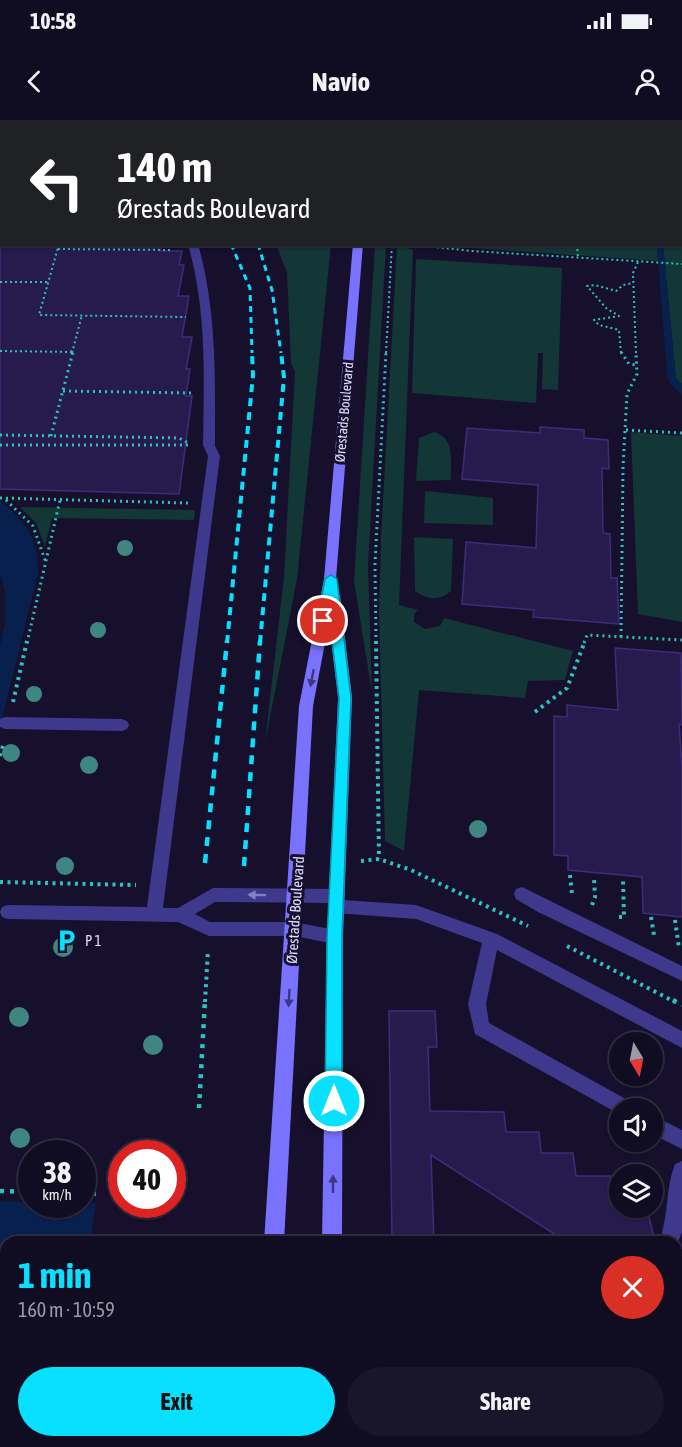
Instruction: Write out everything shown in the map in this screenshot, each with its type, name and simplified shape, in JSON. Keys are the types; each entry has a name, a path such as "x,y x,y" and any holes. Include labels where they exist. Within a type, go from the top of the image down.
{"street":[{"name":"Ørestads Boulevard","path":"274,1236 306,706 331,579 358,246"},
{"path":"154,915 214,456 209,445 210,317 203,273 194,247"},
{"name":"Ørestads Boulevard","path":"331,579 345,698 335,937 332,1236"},
{"path":"7,723 122,725"},
{"path":"180,915 213,895 296,894 416,912 491,939 682,1040"},
{"path":"522,894 682,974"},
{"path":"8,912 180,915 209,929 294,929 335,937"},
{"path":"491,939 477,1004 481,1028 609,1099"},
{"path":"663,1130 682,1140"},
{"path":"672,1236 675,1185 682,1170"}],"path":[{"path":"379,859 375,564 392,246"},
{"path":"426,246 682,264"},
{"path":"472,246 472,251"},
{"path":"578,246 578,258"},
{"path":"194,247 59,247 39,315 210,317"},
{"path":"621,637 623,467 627,394 637,374 633,273 638,262"},
{"path":"0,282 48,282"},
{"path":"633,283 623,285 616,291 591,285 587,288 606,308 619,316 594,320 602,326 616,327 619,330 621,353 629,364 636,365"},
{"path":"51,436 82,315"},
{"path":"0,351 73,352"},
{"path":"63,391 210,393"},
{"path":"626,430 682,433"},
{"path":"0,435 179,438 190,445"},
{"path":"0,445 209,445"},
{"path":"0,498 207,504"},
{"path":"5,499 33,526 46,562"},
{"path":"0,756 60,500"},
{"path":"535,712 567,688 587,635 682,640"},
{"path":"570,875 572,894 600,909"},
{"path":"582,923 593,905 594,877"},
{"path":"616,917 624,917 623,879"},
{"path":"0,882 158,885"},
{"path":"671,945 679,950 675,920"},
{"path":"199,1108 204,1057 209,929"},
{"path":"654,936 662,941"},
{"path":"0,1191 18,1192"}],"green space":[{"path":"276,246 331,246 297,579 265,743 284,577 295,372 291,363 287,272"},
{"path":"375,246 386,246 368,565 372,693 354,581"},
{"path":"397,246 400,246 413,250 399,605 418,610 414,614 414,622 425,629 440,626 444,618 573,651 565,680 528,681 525,698 419,690 404,851 385,841 379,614"},
{"path":"443,246 657,246 658,261"},
{"path":"663,246 682,246 682,384 676,379"},
{"path":"416,259 562,268 558,390 542,389 543,353 538,353 536,403 412,393"},
{"path":"434,432 441,435 449,445 451,480 416,481 419,438"},
{"path":"631,432 682,436 682,622 638,614"},
{"path":"425,491 493,498 493,525 424,523"},
{"path":"20,507 195,510 194,520 52,518 45,547 36,523"},
{"path":"414,537 453,539 451,591 447,594 433,598 415,591"}],"water":[{"path":"657,246 663,246 676,379 682,384 682,395 670,384 667,374"},
{"path":"0,501 17,516 29,532 36,550 38,573 0,727 0,645 5,623 5,593 0,572"},
{"path":"0,1201 18,1202 18,1218 94,1218 91,1236 0,1236"}],"building":[{"path":"0,246 161,246 160,251 182,251 179,265 184,265 178,296 189,296 182,337 192,337 186,369 190,369 186,396 192,396 179,494 0,489"},
{"path":"540,427 584,430 584,438 608,440 609,469 602,468 603,533 610,534 611,578 617,578 619,624 533,617 534,610 462,604 466,542 536,548 538,485 462,479 467,428 540,433"},
{"path":"615,648 681,653 682,725 679,724 682,767 682,917 643,913 642,877 568,870 568,856 554,855 554,716 567,717 567,705 618,710"},
{"path":"389,1011 435,1011 437,1047 428,1047 430,1111 504,1112 506,1132 539,1132 541,1153 573,1153 576,1176 609,1176 609,1218 649,1218 654,1236 558,1236 431,1155 434,1236 392,1236"}],"railway":[{"path":"232,246 250,288 252,353"},
{"path":"259,246 272,290 281,353"},
{"path":"227,643 253,375 252,352"},
{"path":"260,643 284,377 281,352"},
{"path":"205,863 227,641"},
{"path":"244,866 260,641"}],"place":[{"name":"P 1","path":"67,940"}],"route":[{"path":"323,621 331,579 345,698 335,937 334,1101"}]}
